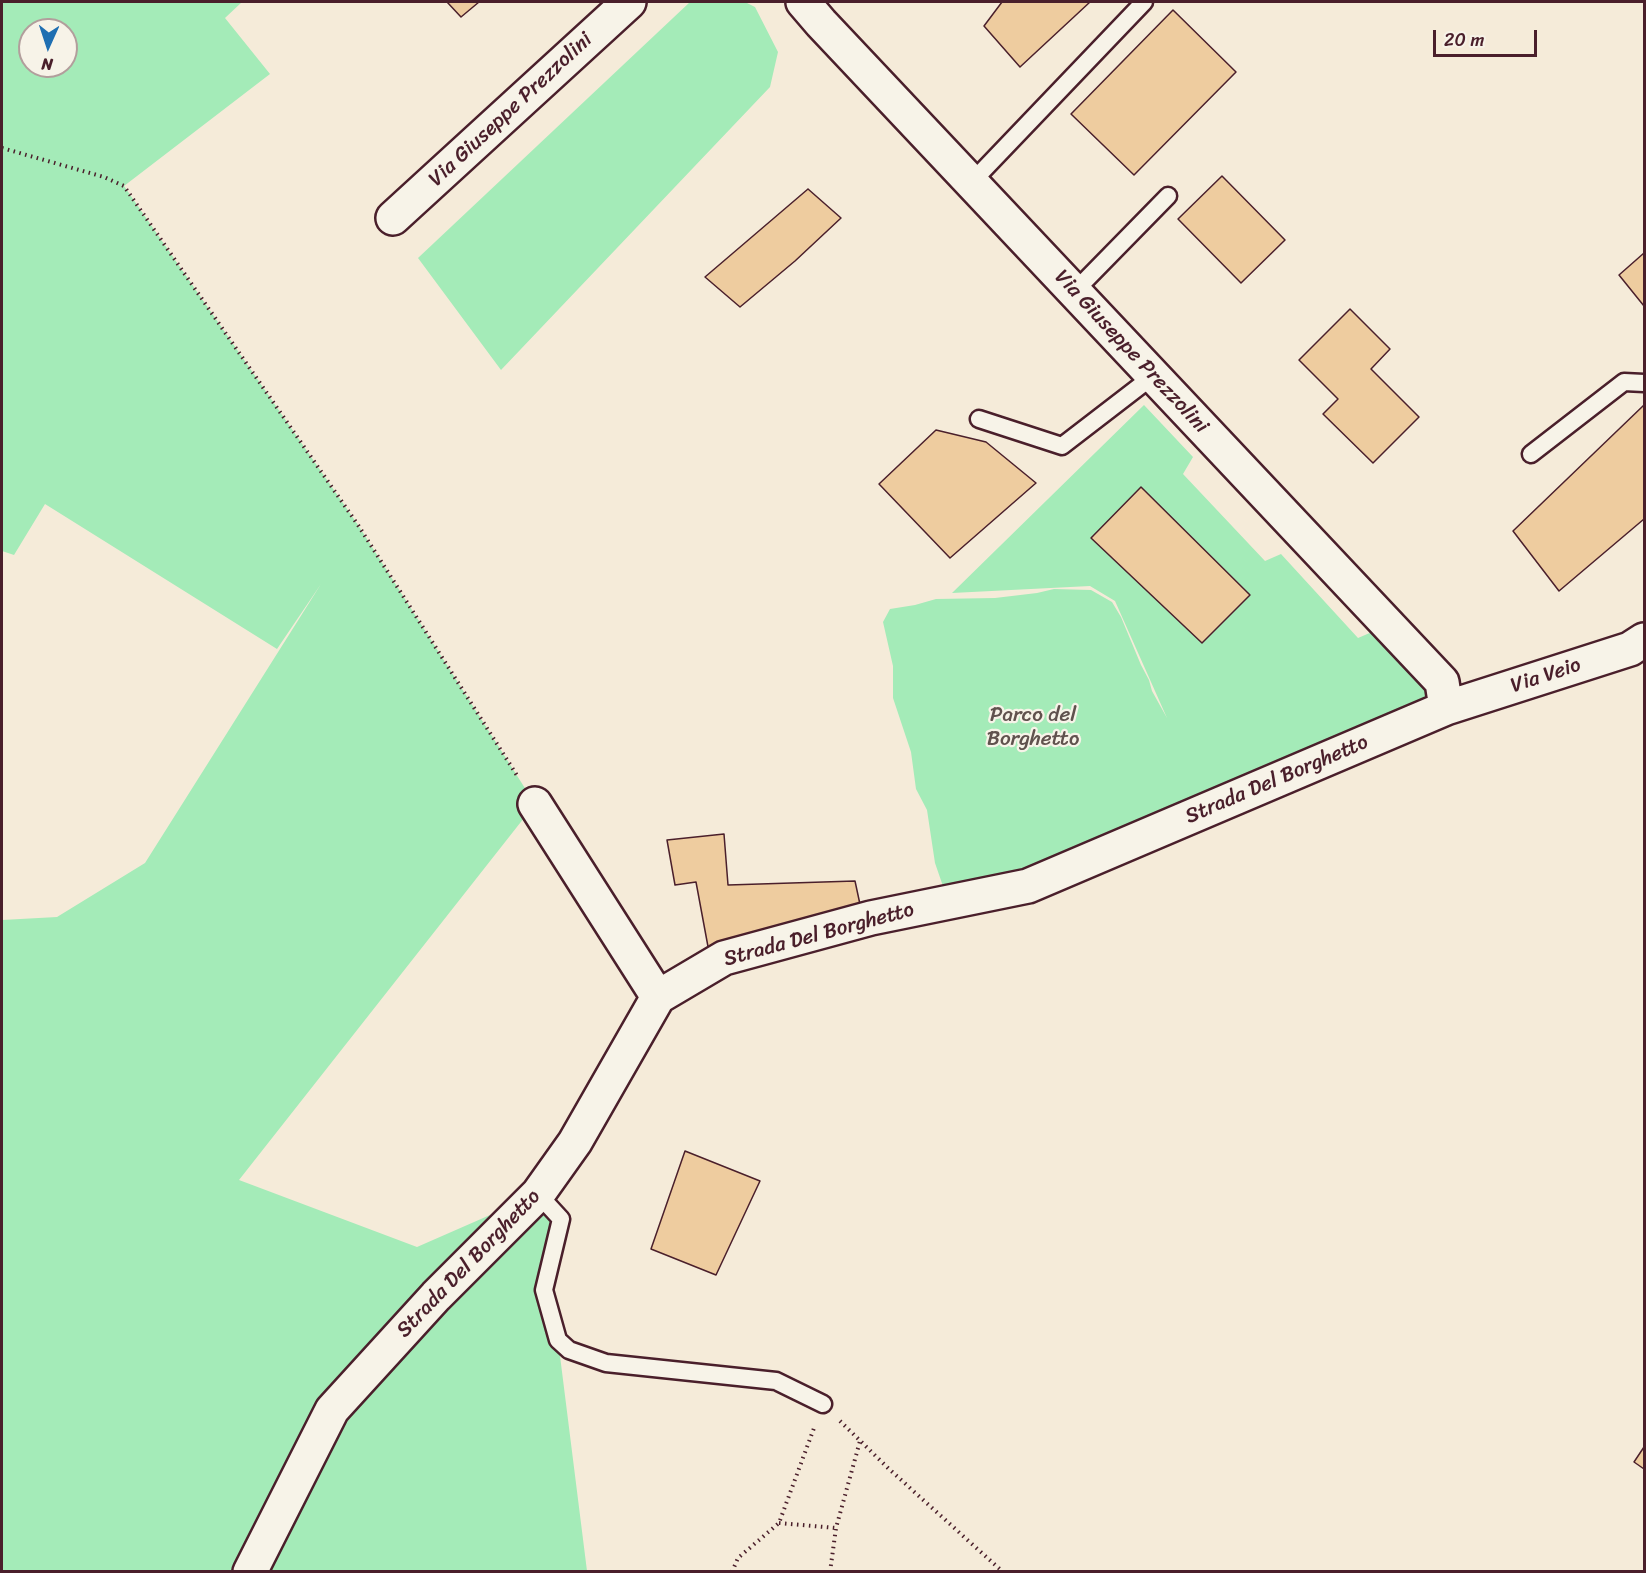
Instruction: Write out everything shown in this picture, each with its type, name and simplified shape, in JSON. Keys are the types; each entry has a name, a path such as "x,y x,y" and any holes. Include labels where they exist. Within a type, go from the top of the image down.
{"street":[{"name":"Via Giuseppe Prezzolini","path":"393,218 629,2"},
{"name":"Via Giuseppe Prezzolini","path":"802,2 1442,682 1446,708"},
{"name":"Via Veio","path":"1446,708 1630,649 1644,640"},
{"name":"Strada Del Borghetto","path":"250,1572 332,1410 436,1296 538,1194 575,1142 658,997 724,958 872,918 1028,886 1446,708"},
{"path":"535,804 658,997"}],"lane":[{"path":"971,183 1144,2"},
{"path":"1074,292 1168,196"},
{"path":"979,419 1062,446 1153,376"},
{"path":"1531,454 1624,382 1644,383"},
{"path":"538,1194 561,1219 544,1290 558,1340 569,1350 606,1363 776,1381 823,1404"}],"path":[{"path":"2,147 104,177 124,186 358,525 535,804"},
{"path":"732,1572 738,1558 779,1523 823,1404 889,1470 1003,1572"},
{"path":"830,1572 836,1528 860,1441"},
{"path":"779,1523 836,1528"}],"green space":[{"path":"2,2 242,2 225,18 270,74 124,186 358,525 535,804 239,1180 417,1247 538,1194 561,1219 544,1290 558,1340 587,1571 2,1571 2,920 57,917 145,863 321,584 277,649 45,504 14,555 2,551"},
{"path":"690,2 745,2 755,7 778,52 770,87 501,370 418,258"},
{"name":"Parco del Borghetto","path":"1144,405 1193,457 1183,474 1265,561 1281,554 1358,638 1372,632 1388,631 1436,704 1027,871 945,892 935,863 927,810 916,789 911,752 893,698 893,666 883,622 890,609 936,599 995,598 1054,589 1091,590 1112,602 1121,617 1152,691 1167,718 1115,601 1090,586 952,593"}],"building":[{"path":"447,2 479,2 461,17"},
{"path":"1002,2 1090,2 1020,67 984,26"},
{"path":"1173,10 1236,72 1134,175 1071,114"},
{"path":"1222,176 1285,240 1241,283 1178,219"},
{"path":"808,189 841,218 795,261 740,307 705,277"},
{"path":"1644,253 1644,306 1619,275"},
{"path":"1350,309 1390,349 1371,369 1419,417 1373,463 1323,414 1338,399 1299,360"},
{"path":"1644,405 1644,519 1559,591 1513,531"},
{"path":"936,430 986,442 1036,483 950,558 879,484"},
{"path":"1141,487 1250,595 1202,643 1091,538"},
{"path":"724,834 728,885 855,881 861,909 709,952 696,882 675,885 667,840"},
{"path":"685,1151 760,1181 716,1275 651,1249"},
{"path":"1644,1447 1644,1469 1634,1462"}]}
